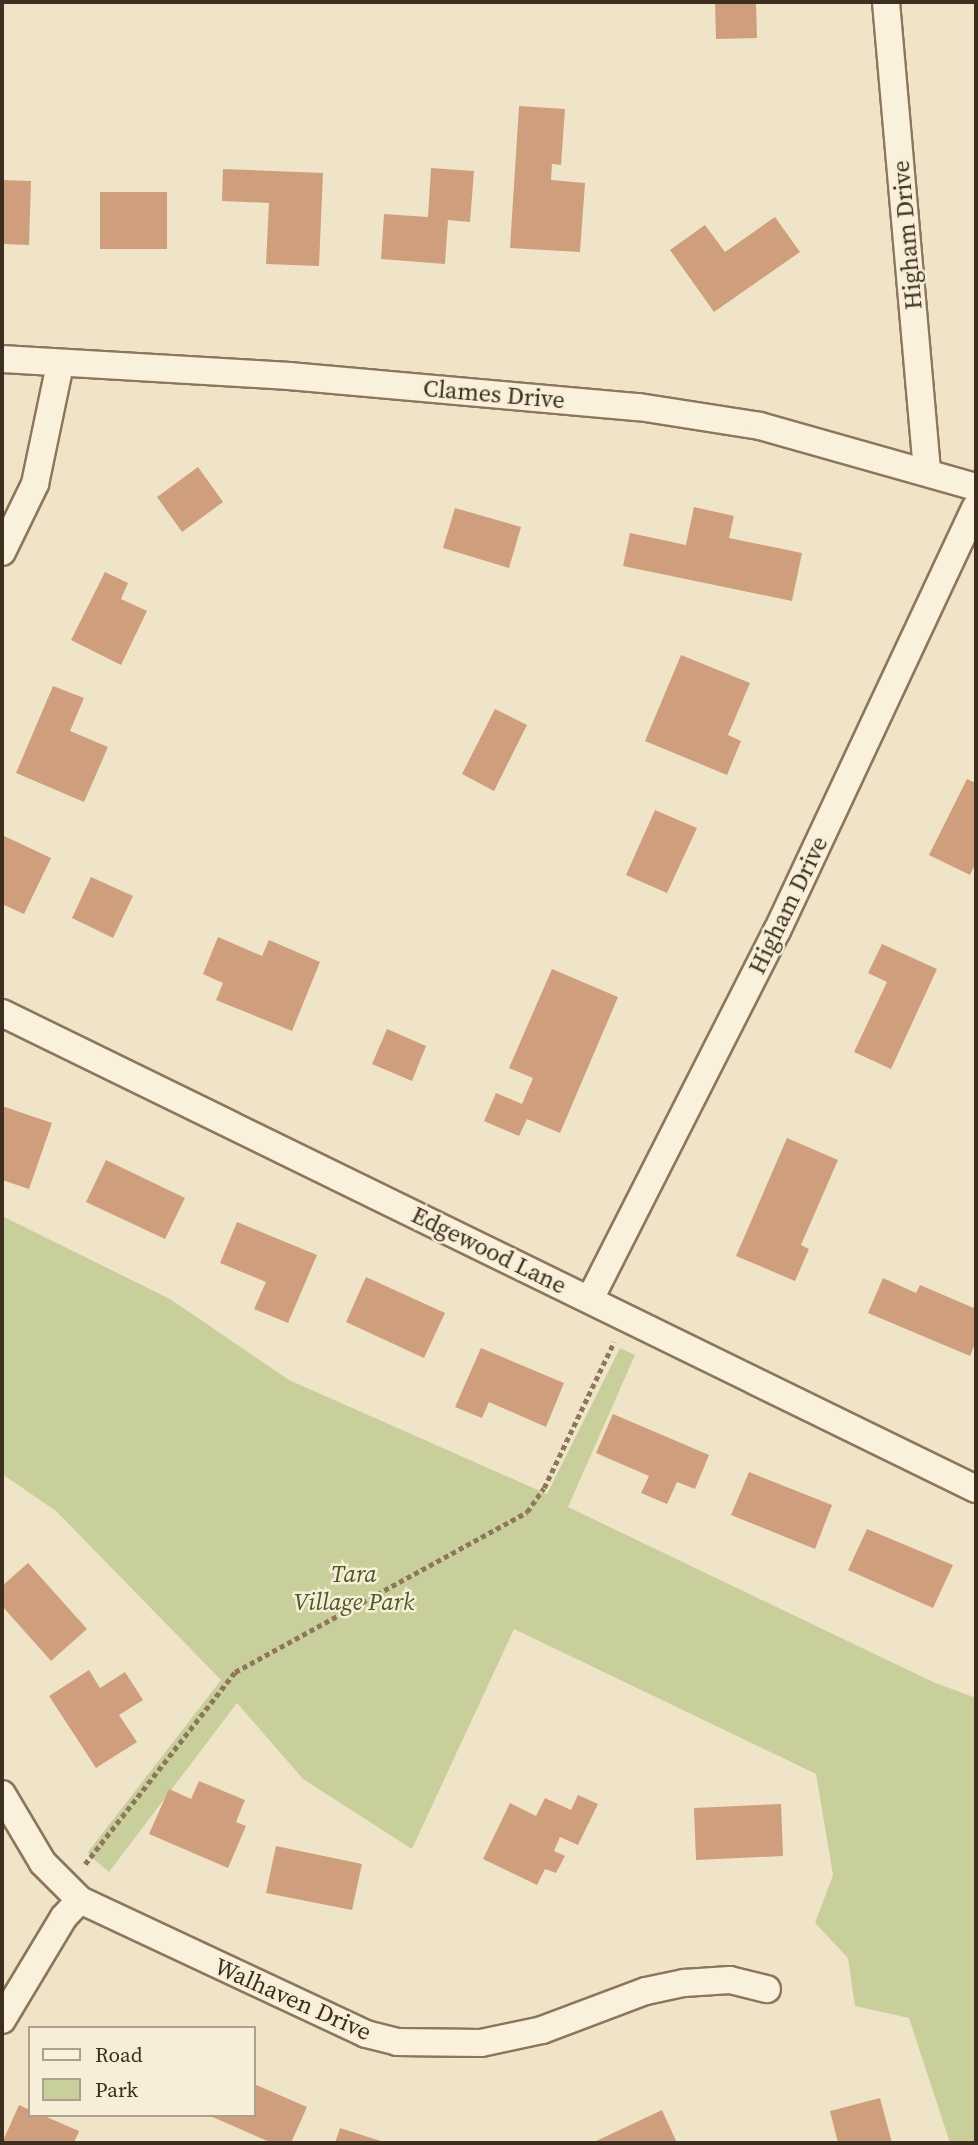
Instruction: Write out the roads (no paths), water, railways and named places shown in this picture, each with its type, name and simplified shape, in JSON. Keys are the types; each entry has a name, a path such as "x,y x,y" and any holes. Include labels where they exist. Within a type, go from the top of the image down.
{"street":[{"name":"Higham Drive","path":"886,2 927,469"},
{"name":"Clames Drive","path":"2,359 289,376 639,407 760,426 927,469 976,487"},
{"path":"2,552 35,484 60,364"},
{"name":"Higham Drive","path":"590,1299 776,931 976,507"},
{"name":"Edgewood Lane","path":"2,1013 976,1489"},
{"name":"Walhaven Drive","path":"2,1794 43,1863 74,1893 343,2026 397,2042 452,2045 515,2037 646,1991 684,1983 730,1980 767,1989"},
{"path":"2,2020 64,1917 74,1893"}],"park label":[{"name":"Tara Village Park","path":"354,1588"}]}
